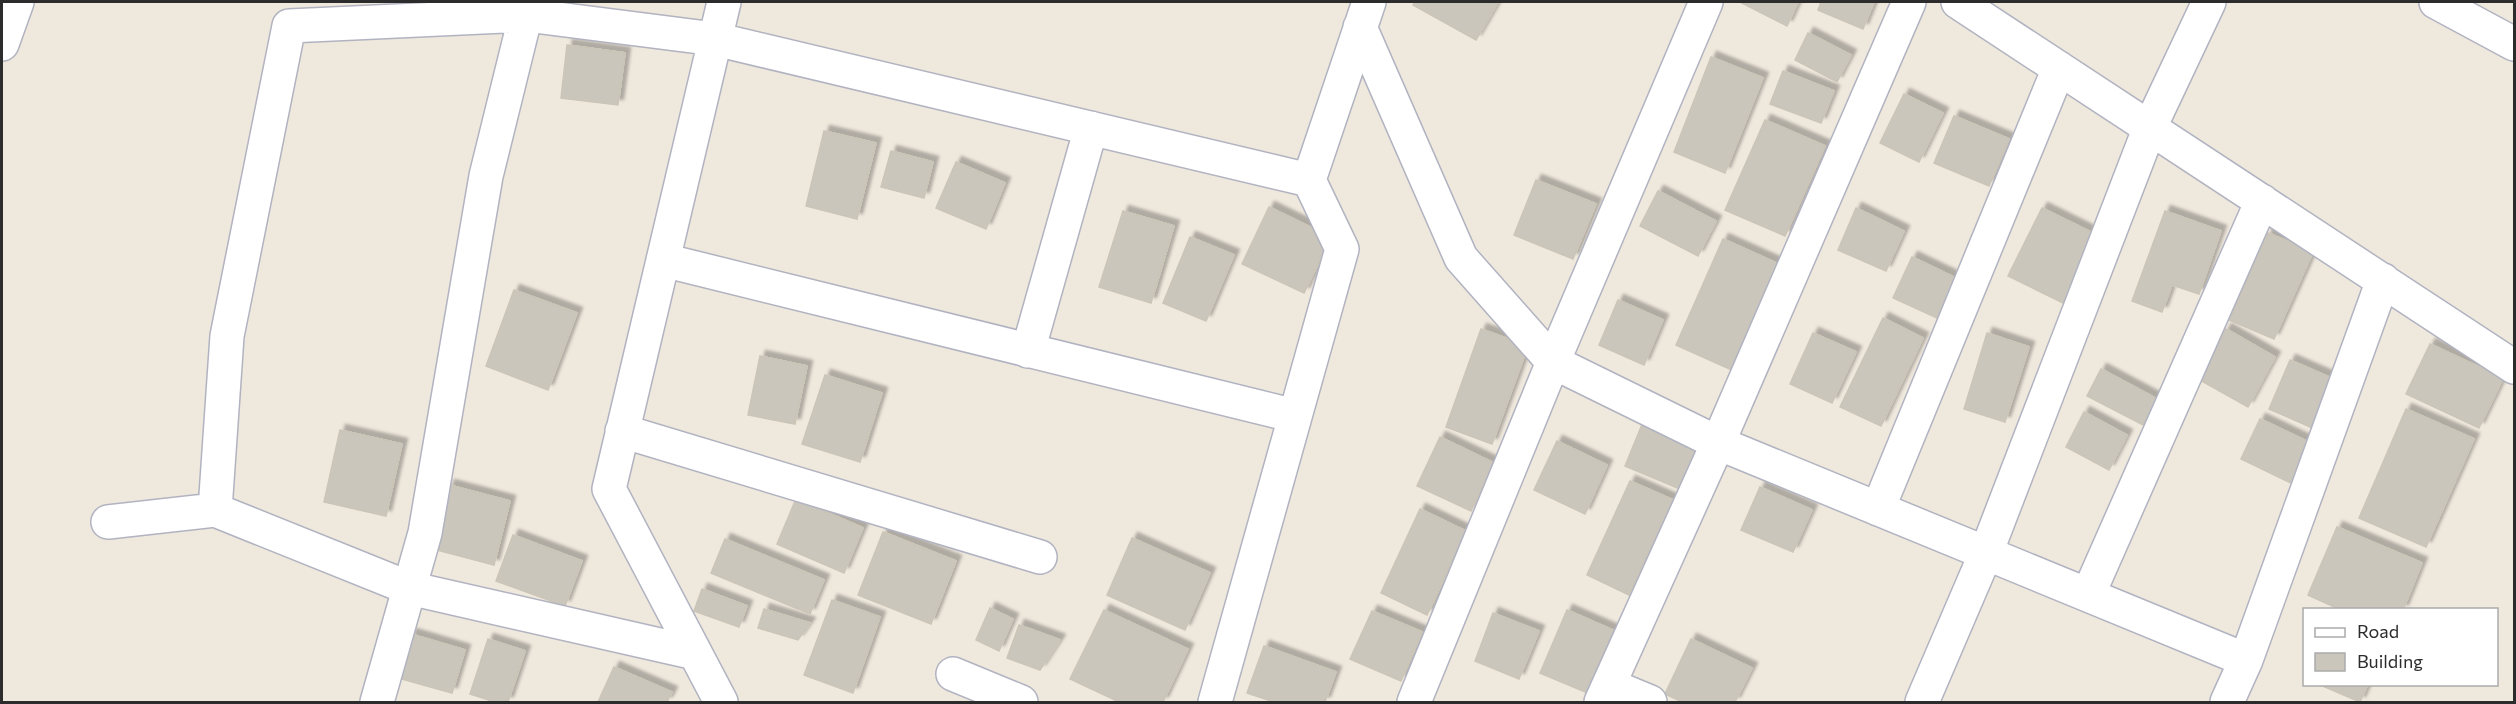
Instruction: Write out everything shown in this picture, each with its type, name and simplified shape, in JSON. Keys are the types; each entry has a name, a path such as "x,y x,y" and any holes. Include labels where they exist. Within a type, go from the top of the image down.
{"street":[{"path":"2,44 17,2"},
{"path":"721,702 609,489 724,2"},
{"path":"1414,702 1553,362 1706,2"},
{"path":"1650,702 1605,694 1718,443 1909,2"},
{"path":"1959,2 2514,367"},
{"path":"1922,702 1986,553 2150,127 2209,2"},
{"path":"2436,2 2514,44"},
{"path":"377,702 425,532 486,176 528,8"},
{"path":"215,510 227,336 289,26 528,8 715,39 1309,180"},
{"path":"1364,14 1461,258 1553,362 1718,443 2246,660"},
{"path":"1215,702 1342,249 1309,180 1364,14"},
{"path":"1878,509 2059,68"},
{"path":"1028,351 1090,128"},
{"path":"2088,595 2262,201"},
{"path":"663,261 1295,416"},
{"path":"2227,702 2246,660 2383,280"},
{"path":"622,431 1040,557"},
{"path":"108,522 215,510 409,588 695,653"},
{"path":"953,674 1021,702"}],"building":[{"path":"1415,2 1498,2 1476,40 1413,5"},
{"path":"1740,2 1798,2 1787,26"},
{"path":"1821,2 1874,2 1863,29 1818,10"},
{"path":"1808,33 1851,55 1837,82 1795,60"},
{"path":"567,45 625,53 618,105 561,98"},
{"path":"1711,57 1763,78 1725,173 1674,152"},
{"path":"1783,71 1834,91 1821,123 1770,104"},
{"path":"1904,94 1943,113 1919,162 1880,143"},
{"path":"1954,116 2009,139 1989,186 1934,163"},
{"path":"1765,120 1825,146 1785,236 1725,210"},
{"path":"824,131 876,143 857,219 806,206"},
{"path":"891,151 933,162 924,198 881,187"},
{"path":"956,162 1005,183 986,229 936,208"},
{"path":"1536,180 1596,204 1573,259 1514,235"},
{"path":"1658,191 1716,221 1698,256 1640,226"},
{"path":"1269,207 1331,237 1304,293 1242,264"},
{"path":"1856,208 1904,231 1886,271 1838,250"},
{"path":"2042,208 2097,235 2063,303 2008,276"},
{"path":"1123,211 1174,226 1151,303 1099,287"},
{"path":"2165,211 2221,231 2199,294 2172,285 2162,312 2132,301"},
{"path":"2268,233 2313,252 2274,339 2229,320"},
{"path":"1190,237 1234,255 1206,321 1163,303"},
{"path":"1723,239 1781,265 1734,371 1676,345"},
{"path":"1912,257 1956,278 1937,318 1893,298"},
{"path":"514,290 577,313 548,390 486,366"},
{"path":"1618,300 1663,320 1644,365 1599,345"},
{"path":"1883,318 1923,338 1881,426 1840,407"},
{"path":"1481,329 1528,346 1492,444 1446,427"},
{"path":"2226,329 2275,357 2248,407 2198,379"},
{"path":"1813,333 1856,352 1832,403 1790,384"},
{"path":"1987,333 2029,347 2005,422 1964,409"},
{"path":"2430,344 2503,378 2479,428 2406,394"},
{"path":"760,356 807,366 795,424 748,415"},
{"path":"2290,360 2338,381 2317,430 2269,409"},
{"path":"2101,369 2161,401 2147,427 2087,396"},
{"path":"825,375 882,393 860,462 802,444"},
{"path":"2406,409 2474,439 2426,547 2359,518"},
{"path":"2084,412 2127,435 2109,470 2066,447"},
{"path":"2260,419 2311,443 2293,484 2241,459"},
{"path":"1643,422 1705,448 1687,492 1625,466"},
{"path":"340,430 402,444 386,516 324,502"},
{"path":"1440,437 1494,463 1471,511 1417,486"},
{"path":"1557,441 1607,465 1585,514 1534,490"},
{"path":"1630,481 1673,500 1629,595 1587,575"},
{"path":"449,485 510,501 494,565 433,549"},
{"path":"1760,487 1812,510 1793,552 1741,530"},
{"path":"796,499 863,528 844,573 777,544"},
{"path":"1420,509 1466,531 1427,615 1381,593"},
{"path":"2337,527 2422,563 2404,608 2337,608 2308,595"},
{"path":"883,532 956,561 931,624 858,595"},
{"path":"513,535 582,561 565,606 496,581"},
{"path":"1132,538 1210,573 1185,630 1107,595"},
{"path":"725,539 824,580 810,614 711,573"},
{"path":"702,589 747,606 739,627 694,611"},
{"path":"832,600 880,617 853,693 804,675"},
{"path":"990,608 1013,619 999,651 976,640"},
{"path":"764,609 810,623 798,640 758,628"},
{"path":"1104,610 1188,649 1163,702 1119,702 1070,679"},
{"path":"1567,610 1617,632 1590,694 1540,673"},
{"path":"1372,611 1422,632 1401,681 1350,659"},
{"path":"1493,613 1539,631 1519,679 1475,661"},
{"path":"1019,625 1060,640 1040,670 1007,658"},
{"path":"411,634 465,650 452,693 398,678"},
{"path":"488,639 525,651 508,702 495,702 470,694"},
{"path":"1691,639 1752,668 1735,702 1682,702 1665,694"},
{"path":"1264,646 1336,672 1325,702 1274,702 1247,693"},
{"path":"614,667 672,692 667,702 598,702"},
{"path":"2323,686 2367,686 2360,702"}]}
